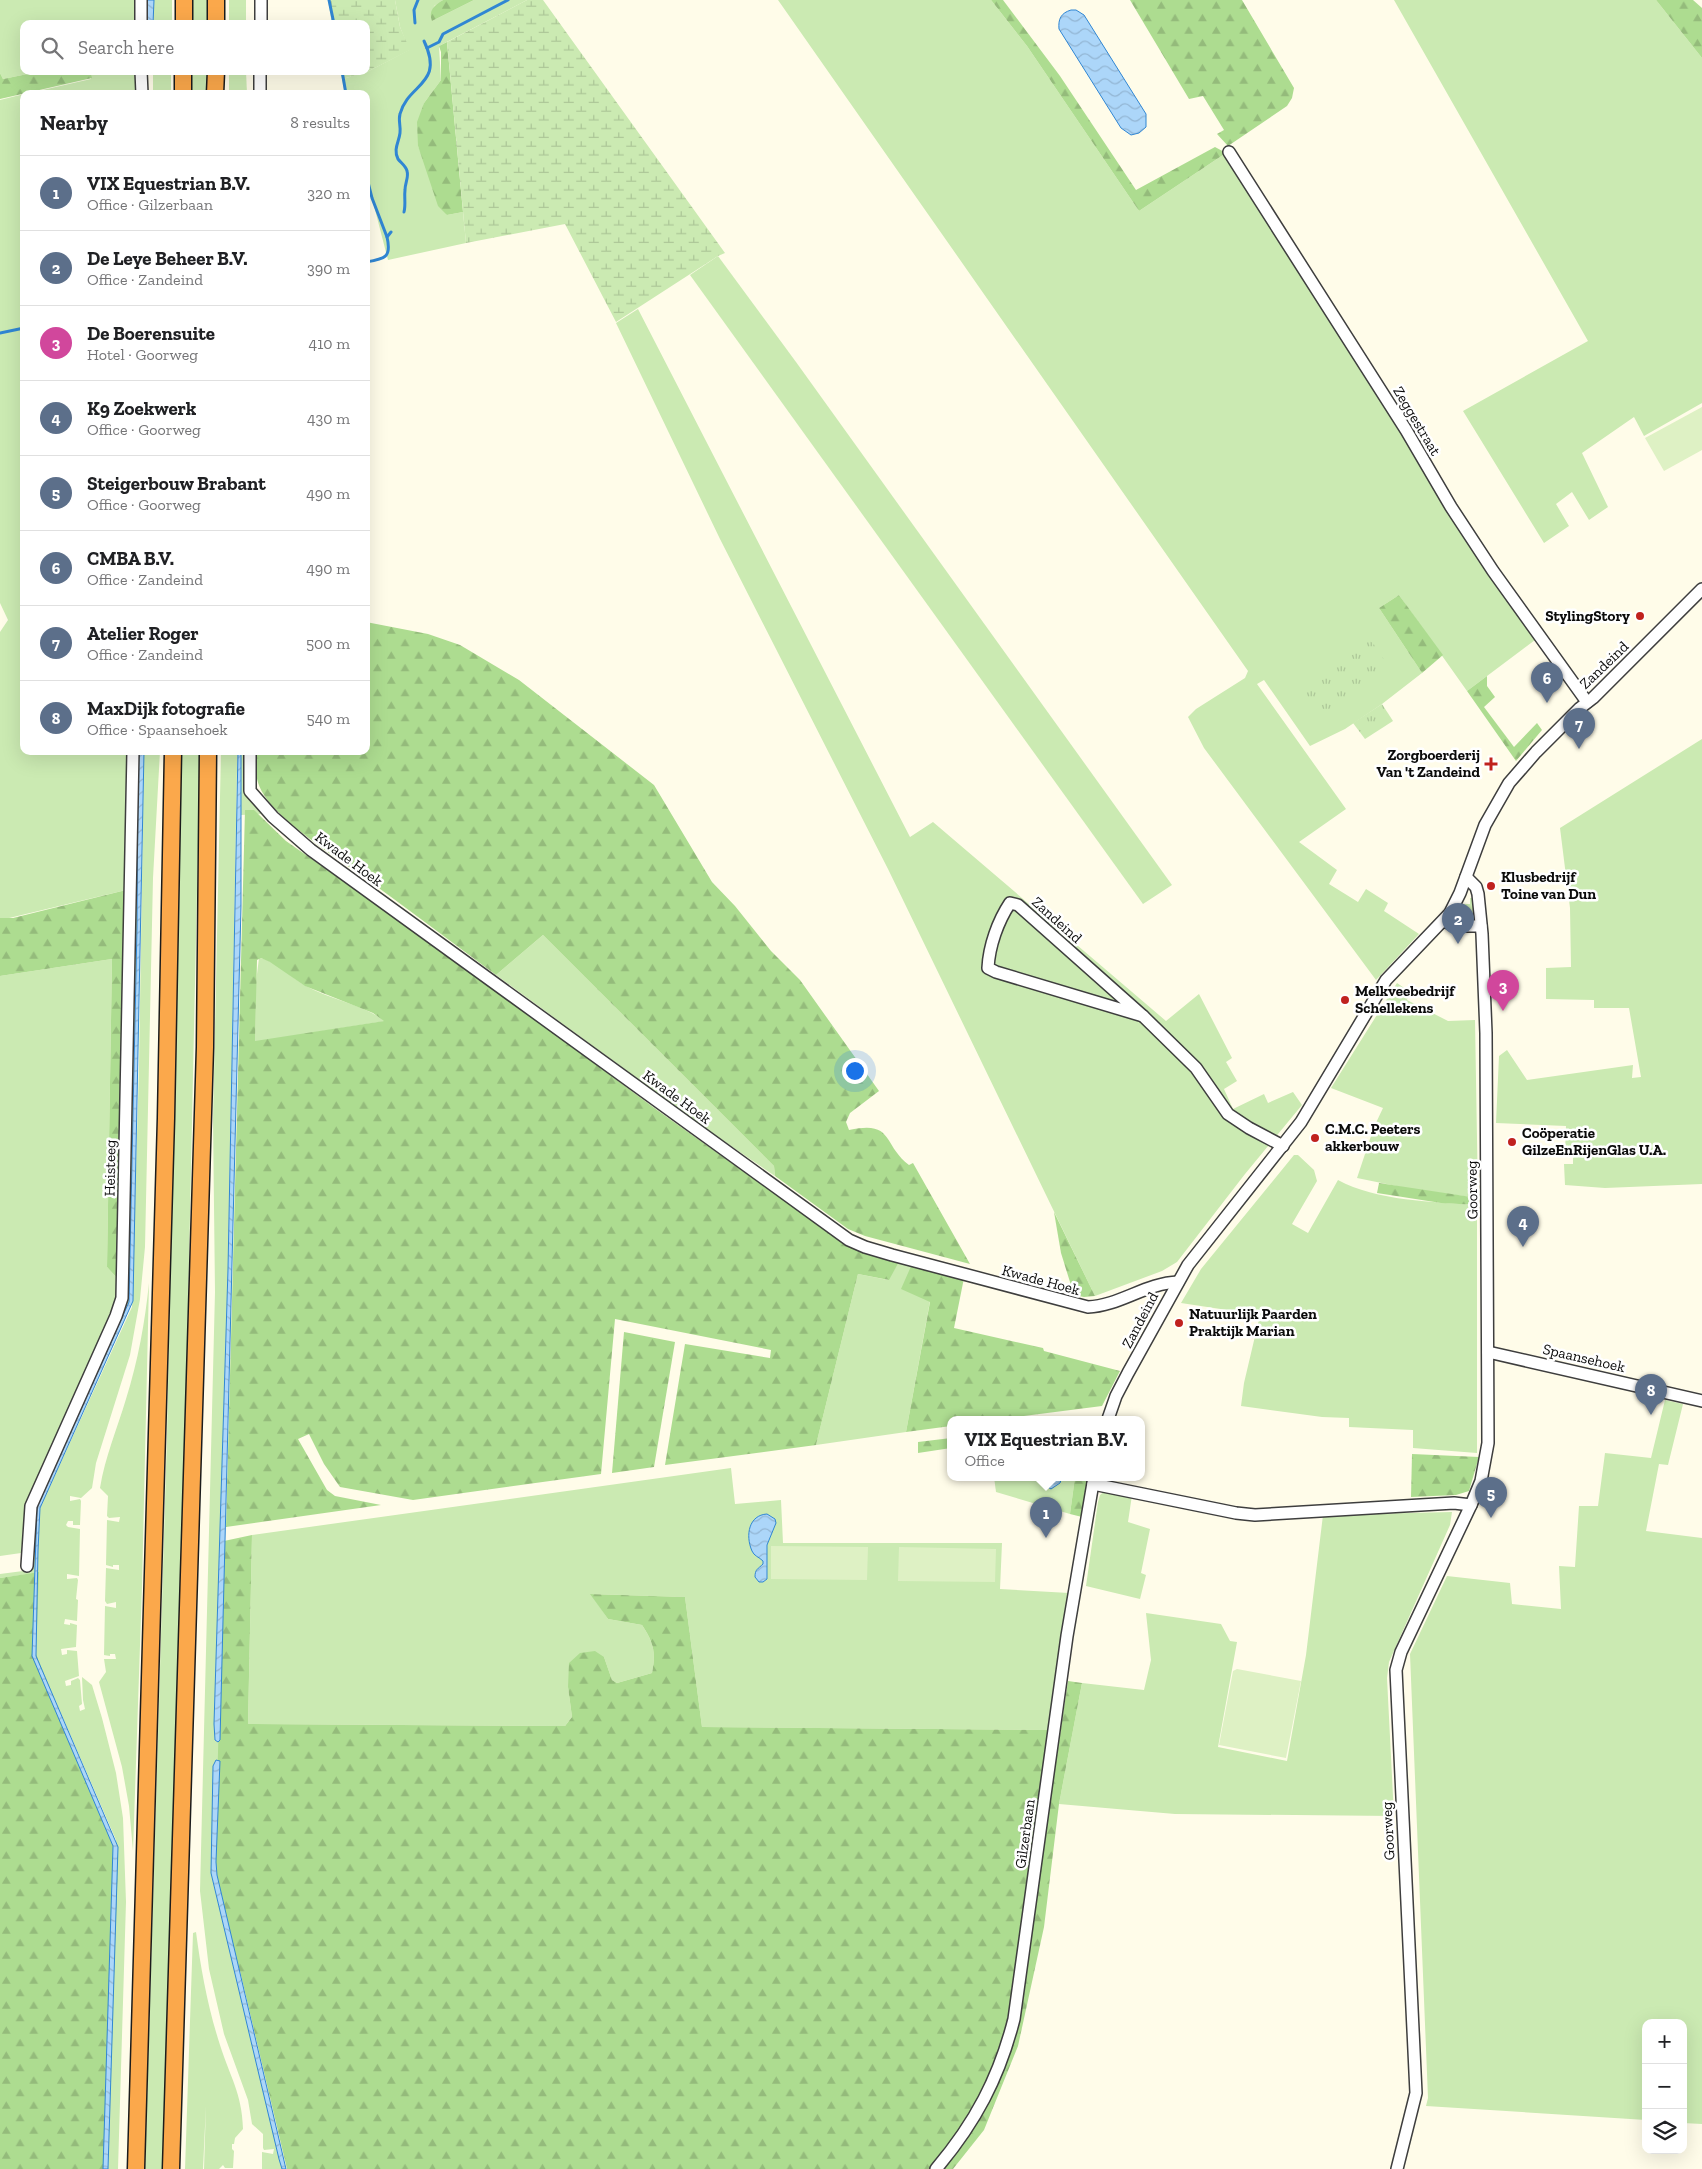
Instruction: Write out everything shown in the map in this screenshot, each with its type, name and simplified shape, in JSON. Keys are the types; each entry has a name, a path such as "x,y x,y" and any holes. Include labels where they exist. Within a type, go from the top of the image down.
{"highway":[{"path":"184,0 184,20"},
{"path":"216,0 216,20"},
{"path":"183,75 183,90"},
{"path":"215,90 216,75"},
{"path":"136,2169 166,1118 173,755"},
{"path":"171,2169 205,1048 208,755"}],"street":[{"path":"141,0 141,20"},
{"path":"260,20 261,0"},
{"path":"142,75 142,90"},
{"path":"260,75 260,90"},
{"name":"Zeggestraat","path":"1229,152 1406,430 1492,571 1587,702"},
{"name":"Zandeind","path":"1109,1416 1116,1396 1178,1282 1200,1248 1283,1146 1312,1105 1386,980 1444,921 1455,903 1485,825 1509,783 1536,752 1702,589"},
{"name":"Heisteeg","path":"27,1566 31,1506 116,1316 122,1298 133,755"},
{"name":"Kwade Hoek","path":"250,755 250,791 267,811 306,845 849,1240 892,1255 1088,1307 1106,1304 1164,1282 1178,1282"},
{"name":"Goorweg","path":"1397,2169 1416,2093 1396,1670 1401,1652 1471,1505 1486,1463 1488,1433 1486,1033 1478,894 1476,887 1466,877"},
{"name":"Zandeind","path":"1143,1016 988,968 1002,915 1010,903 1018,906 1143,1016 1196,1068 1234,1119 1283,1146"},
{"path":"1444,921 1455,926 1481,926"},
{"name":"Spaansehoek","path":"1488,1352 1702,1401"},
{"name":"Gilzerbaan","path":"936,2169 968,2129 981,2107 1005,2051 1014,2019 1065,1645 1094,1481"},
{"path":"1098,1481 1236,1513 1255,1515 1454,1503 1471,1505"}],"green space":[{"path":"0,0 137,0 138,20 20,20 20,75 22,75 3,79 0,73"},
{"path":"154,0 172,0 172,20 153,20"},
{"path":"192,0 209,0 209,20 192,20"},
{"path":"229,0 246,0 246,20 229,20"},
{"path":"328,0 395,0 400,27 410,50 370,70 370,20 331,20"},
{"path":"395,0 443,0 434,6 432,21 474,0 527,0 439,46 441,80 424,103 418,146 447,215 463,212 466,243 388,260 370,190 370,90 344,90 342,79 357,75 370,75 370,70 409,50 400,27"},
{"path":"443,0 474,0 432,21 431,14 433,9"},
{"path":"527,0 543,0 725,253 616,322 565,224 466,243 447,42"},
{"path":"778,0 991,0 1027,46 1139,211 1226,153 1498,586 1535,640 1467,691 1399,595 1379,608 1422,673 1382,704 1345,729 1310,746 1264,680 1257,684 1346,809 1299,842 1337,870 1329,884 1358,902 1366,889 1388,903 1384,911 1419,934 1376,980 1204,748 1188,717 1196,709 1245,678 1248,671"},
{"path":"991,0 1003,0 1060,76 1136,190 1215,147 1226,153 1139,211 1027,46"},
{"path":"1130,0 1242,0 1294,88 1292,98 1287,106 1228,146 1217,134 1224,130 1203,96 1189,99"},
{"path":"1394,0 1656,0 1702,58 1702,403 1644,436 1634,417 1582,453 1608,507 1589,520 1572,492 1556,504 1569,526 1544,543 1463,411 1588,341"},
{"path":"1656,0 1693,0 1702,8 1702,58"},
{"path":"447,42 463,212 447,215 438,206 418,146 417,122 424,103 441,80 441,52 439,46"},
{"path":"0,73 3,79 22,75 91,75 92,78 39,90 20,90 20,94 0,99"},
{"path":"90,75 139,75 139,90 43,90 91,79"},
{"path":"153,75 171,75 171,90 153,90"},
{"path":"191,75 209,75 209,90 191,90"},
{"path":"229,75 246,75 247,90 229,90"},
{"path":"341,75 357,75 342,79"},
{"path":"20,95 20,755 128,755 126,890 5,919 0,918 0,632 8,620 0,603 0,100"},
{"path":"718,256 1172,885 1143,904 690,275"},
{"path":"638,309 910,837 933,822 1166,1021 1199,994 1232,1058 1226,1062 1237,1081 1224,1089 1233,1109 1264,1094 1268,1103 1293,1092 1302,1105 1245,1174 1177,1262 1162,1271 1095,1296 888,869 720,539 616,323"},
{"path":"1702,407 1702,450 1664,471 1645,438"},
{"path":"1399,595 1443,655 1422,673 1379,608"},
{"path":"370,623 428,634 460,645 519,680 654,785 712,882 735,906 771,951 800,980 879,1091 850,1113 846,1122 849,1130 874,1128 881,1131 909,1165 913,1163 970,1264 865,1236 848,1229 775,1176 774,1166 543,935 496,975 309,838 282,816 264,795 257,779 256,755 370,755"},
{"path":"1369,641 1373,643 1388,666 1388,672 1326,711 1317,713 1299,687"},
{"path":"1487,676 1487,686 1495,697 1484,707 1514,747 1537,723 1542,730 1516,761 1467,691"},
{"path":"1382,704 1393,721 1365,739 1353,723"},
{"path":"1702,739 1702,1184 1605,1188 1565,1185 1564,1164 1573,1164 1573,1152 1565,1152 1566,1126 1496,1123 1499,1056 1507,1050 1527,1080 1633,1065 1632,1078 1641,1077 1629,1008 1594,1008 1594,1000 1546,999 1546,968 1571,967 1570,908 1560,828"},
{"path":"138,755 137,927 129,1302 37,1507 35,1573 0,1578 0,1574 23,1571 25,1568 32,1512 121,1311"},
{"path":"144,755 160,755 153,878 145,1247 140,1299 130,1355 96,1463 92,1488 81,1498 70,1496 70,1501 80,1499 81,1501 80,1525 73,1525 73,1521 68,1521 66,1525 80,1529 79,1576 67,1574 67,1579 77,1578 78,1580 76,1599 78,1600 77,1621 65,1619 64,1624 77,1625 76,1647 61,1649 62,1655 67,1654 67,1650 77,1651 79,1676 65,1681 66,1686 71,1685 71,1681 78,1678 80,1680 82,1704 79,1706 80,1711 85,1709 82,1677 92,1685 116,1773 123,1818 126,1902 118,2169 108,2169 116,1840 36,1656 38,1551 40,1508 132,1307 139,1067"},
{"path":"181,755 200,755 183,1540 164,2169 145,2169 167,1435"},
{"path":"221,755 238,755 228,1269 214,1724 215,1741 220,1740 220,1761 216,1760 213,1766 212,1877 282,2169 262,2169 262,2152 273,2154 274,2149 264,2150 263,2134 252,2124 248,2100 224,2034 209,1969 200,1891 215,1292 213,1120"},
{"path":"241,755 247,755 246,778 248,791 255,806 262,814 241,815"},
{"path":"245,810 254,810 286,841 443,951 657,1110 838,1239 900,1260 889,1280 858,1274 816,1445 665,1465 685,1344 770,1358 771,1350 615,1319 601,1474 413,1500 340,1487 324,1464 309,1434 298,1439 327,1490 335,1496 381,1505 226,1527","holes":["261,958 305,986 373,1013 384,1021 255,1041 257,960"]},
{"path":"126,890 118,1279 107,1267 112,959 0,976 0,918 13,918"},
{"path":"1470,898 1473,898 1474,921 1453,921 1462,904 1470,904"},
{"path":"543,935 774,1166 775,1176 712,1133 496,975"},
{"path":"259,958 270,961 316,991 366,1010 385,1021 255,1042 256,982"},
{"path":"112,959 107,1267 118,1279 118,1300 25,1509 21,1553 0,1556 0,976"},
{"path":"1397,983 1410,992 1407,1000 1448,1021 1475,1020 1478,1198 1411,1189 1357,1178 1374,1127 1383,1108 1331,1088"},
{"path":"1294,1155 1298,1155 1314,1170 1317,1181 1292,1224 1308,1233 1338,1180 1353,1187 1387,1196 1477,1205 1477,1453 1413,1448 1413,1430 1349,1427 1349,1418 1322,1417 1241,1406 1244,1383 1260,1315 1181,1303 1201,1269"},
{"path":"1379,1183 1478,1198 1477,1205 1441,1203 1377,1193"},
{"path":"1054,1212 1095,1296 1084,1297 1074,1295 1061,1253"},
{"path":"900,1260 912,1264 930,1301 906,1432 816,1445 858,1274 888,1280"},
{"path":"912,1264 964,1278 954,1328 1043,1348 1044,1351 1120,1371 1102,1406 1024,1416 947,1416 947,1427 906,1432 930,1302 901,1289"},
{"path":"149,1283 142,1587 133,1851 129,1806 122,1767 99,1682 106,1672 104,1659 116,1659 115,1654 110,1654 110,1656 104,1655 105,1606 116,1608 116,1602 107,1604 105,1601 106,1568 119,1570 119,1565 113,1565 113,1567 106,1565 107,1520 119,1522 120,1517 109,1518 107,1516 108,1496 100,1488 108,1454 134,1370 143,1327"},
{"path":"624,1332 675,1342 654,1467 612,1473"},
{"path":"1665,1400 1683,1404 1668,1465 1659,1464 1646,1531 1702,1538 1702,2124 1687,2123 1687,2019 1642,2019 1642,2120 1426,2106 1428,2098 1410,1654 1447,1576 1510,1583 1512,1604 1561,1609 1559,1566 1575,1567 1579,1506 1598,1506 1605,1453 1651,1458"},
{"path":"947,1438 947,1449 918,1453 918,1442"},
{"path":"1412,1454 1479,1457 1469,1491 1456,1495 1411,1497"},
{"path":"731,1468 735,1504 781,1500 783,1543 1002,1543 1000,1589 1069,1593 1049,1730 702,1727 685,1597 591,1594 608,1619 642,1625 653,1648 652,1673 617,1683 612,1680 604,1657 568,1687 572,1717 565,1726 248,1724 252,1535"},
{"path":"995,1481 1074,1481 1070,1514 996,1492"},
{"path":"1074,1481 1086,1481 1082,1517 1070,1514"},
{"path":"1106,1490 1132,1495 1128,1522 1150,1529 1141,1573 1146,1575 1140,1599 1086,1586 1098,1502 1100,1495"},
{"path":"1452,1512 1450,1525 1389,1662 1387,1678 1394,1816 1175,1814 1059,1804 1082,1683 1144,1690 1151,1660 1146,1613 1221,1624 1230,1641 1237,1642 1218,1747 1287,1761 1306,1655 1323,1515"},
{"path":"252,1535 248,1724 565,1726 572,1717 568,1687 569,1663 580,1653 595,1651 604,1657 612,1680 617,1683 652,1673 653,1648 642,1625 608,1619 590,1594 685,1597 702,1727 1049,1730 1014,1988 1002,2039 985,2085 974,2106 946,2148 929,2169 287,2169 240,1971 235,1971 218,1887 215,1858 224,1541"},
{"path":"771,1546 868,1547 867,1580 771,1579"},
{"path":"899,1547 996,1549 995,1582 898,1581"},
{"path":"39,1572 36,1654 117,1850 107,2169 0,2169 0,1578"},
{"path":"1237,1669 1301,1681 1286,1758 1219,1745 1233,1671"},
{"path":"1068,1681 1082,1683 1059,1804 1044,1927 1018,2046 984,2130 953,2169 942,2169 975,2126 1001,2075 1030,1937"},
{"path":"196,1932 212,2017 235,2086 242,2116 243,2129 235,2138 234,2144 232,2144 234,2151 233,2168 225,2168 223,2165 219,2169 204,2169 206,2105 203,2169 185,2169 193,1933"}],"water":[{"path":"147,0 154,0 153,20 147,20"},
{"path":"1071,10 1076,10 1084,15 1146,114 1146,127 1139,133 1131,135 1121,128 1059,29 1061,17"},
{"path":"138,755 144,755 133,1301 40,1508 38,1551 36,1656 118,1847 108,2169 103,2169 113,1846 32,1656 37,1507 129,1302 137,927"},
{"path":"238,755 241,755 241,906 220,1740 218,1742 215,1740 214,1724 228,1269"},
{"path":"1039,1481 1061,1481 1051,1489"},
{"path":"767,1514 775,1519 776,1523 767,1545 767,1579 759,1582 755,1574 757,1569 763,1564 763,1561 752,1551 749,1533 752,1522 761,1515"},
{"path":"216,1760 220,1761 217,1875 286,2169 282,2169 279,2159 211,1873 213,1766"}],"waterway":[{"path":"329,0 333,20"},
{"path":"415,23 414,10 418,0"},
{"path":"427,48 439,42 443,34 508,0"},
{"path":"404,212 407,173 396,152 400,133 399,117 404,104 428,75 430,67 429,55 424,41"},
{"path":"343,75 345,90"},
{"path":"370,190 387,237"},
{"path":"370,261 385,256 388,249 387,237 391,232"},
{"path":"0,333 20,329"}],"place":[{"name":"StylingStory","path":"1640,616"},
{"name":"CMBA B.V.","path":"1547,703"},
{"name":"Atelier Roger","path":"1579,749"},
{"name":"Zorgboerderij Van 't Zandeind","path":"1491,764"},
{"name":"Klusbedrijf Toine van Dun","path":"1491,886"},
{"name":"De Leye Beheer B.V.","path":"1458,944"},
{"name":"Melkveebedrijf Schellekens","path":"1345,1000"},
{"name":"De Boerensuite","path":"1503,1011"},
{"name":"C.M.C. Peeters akkerbouw","path":"1315,1138"},
{"name":"Coöperatie GilzeEnRijenGlas U.A.","path":"1512,1142"},
{"name":"K9 Zoekwerk","path":"1523,1247"},
{"name":"Natuurlijk Paarden Praktijk Marian","path":"1179,1323"},
{"name":"MaxDijk fotografie","path":"1651,1415"},
{"name":"Steigerbouw Brabant","path":"1491,1518"},
{"name":"VIX Equestrian B.V.","path":"1046,1538"}]}
